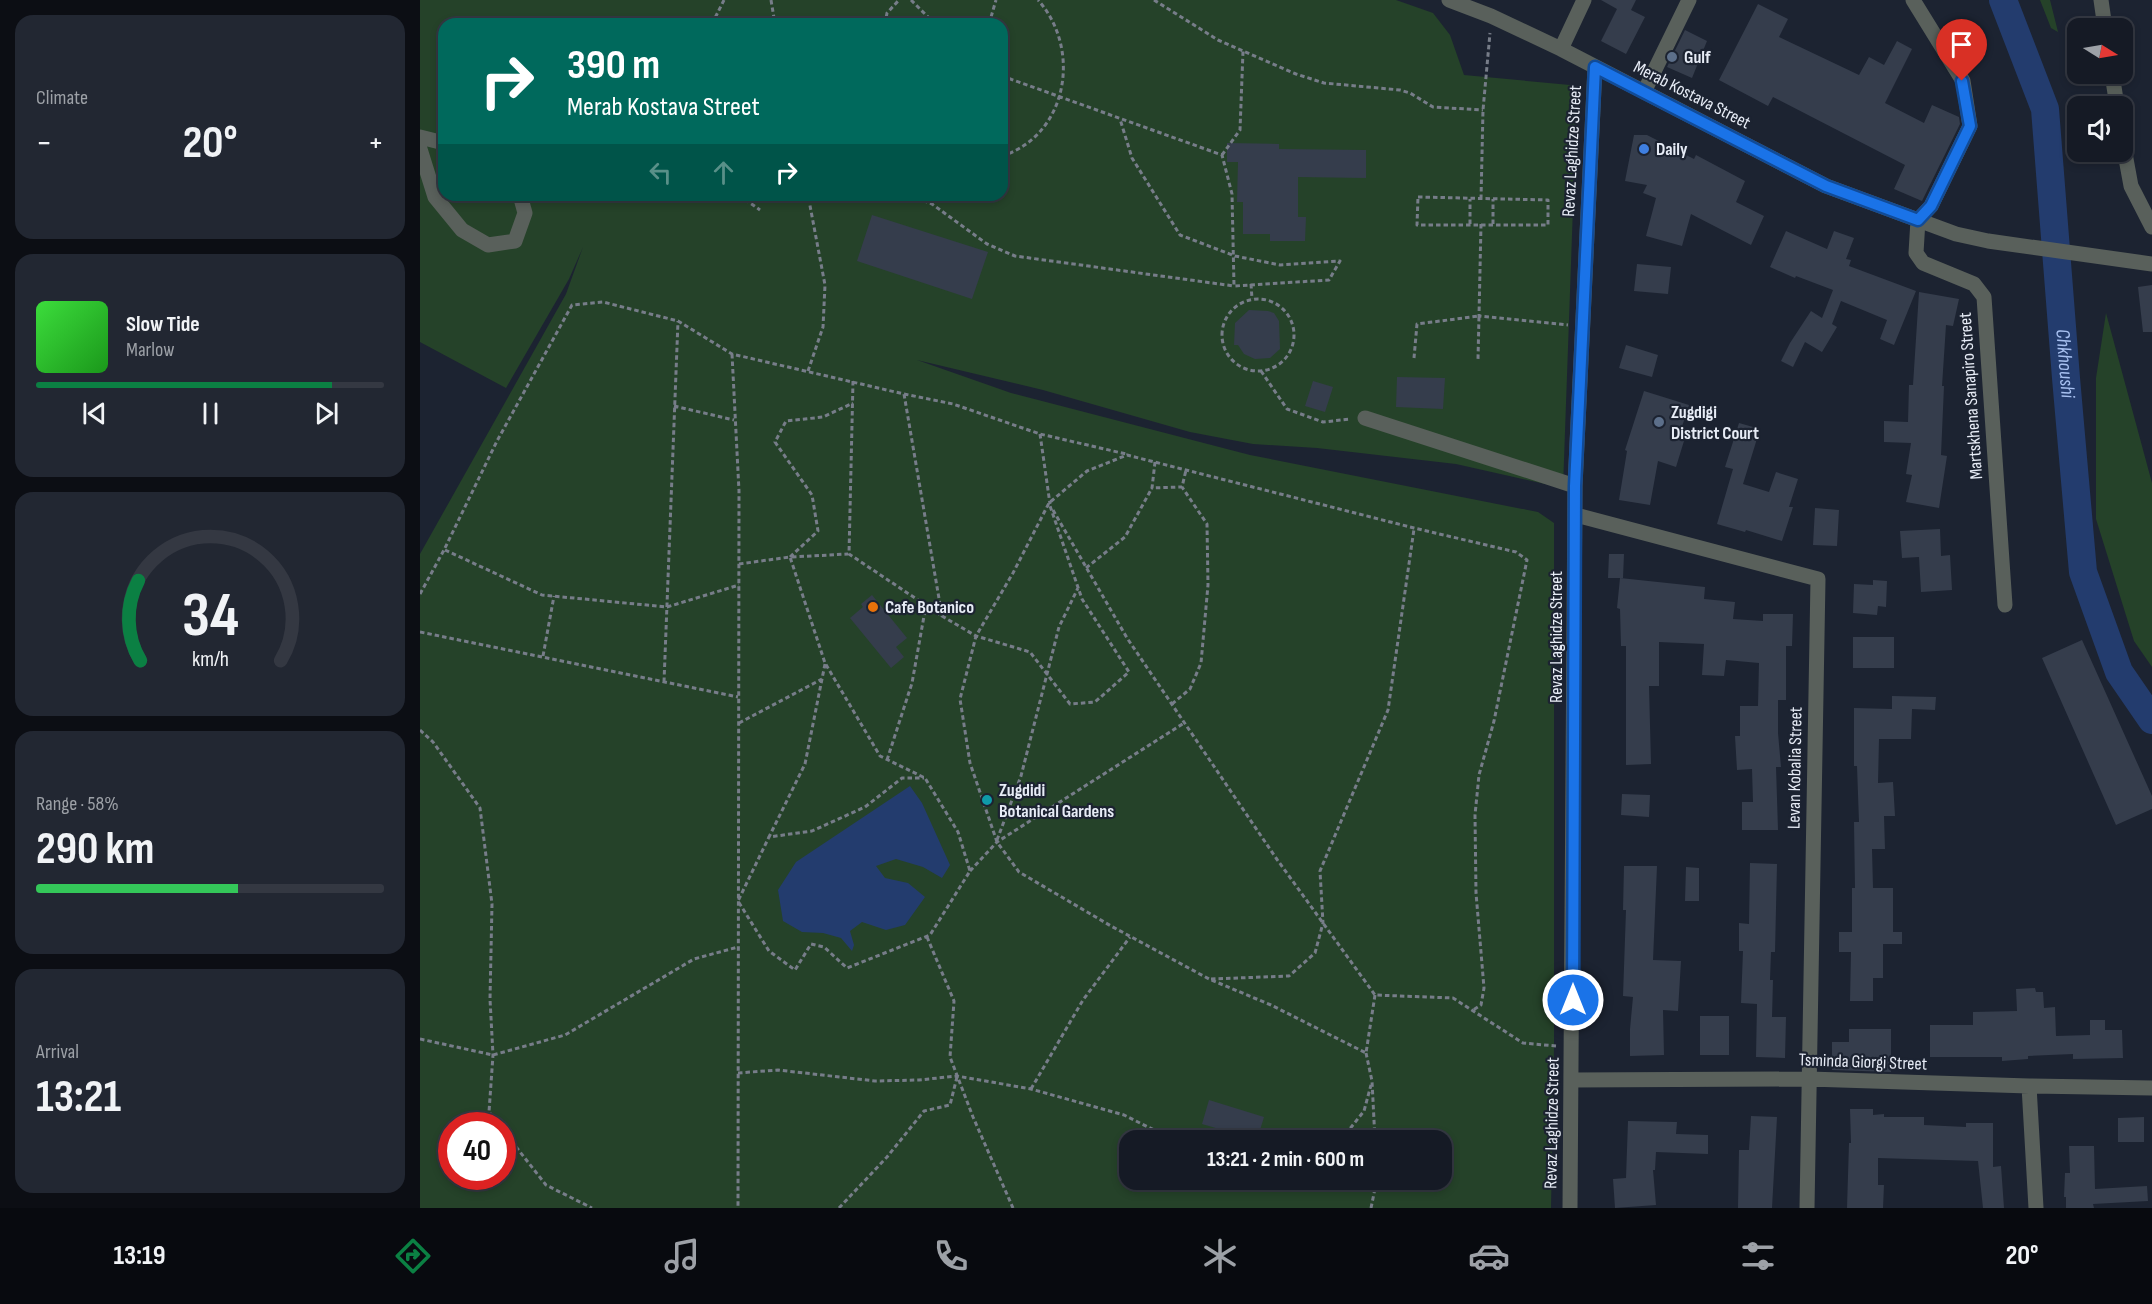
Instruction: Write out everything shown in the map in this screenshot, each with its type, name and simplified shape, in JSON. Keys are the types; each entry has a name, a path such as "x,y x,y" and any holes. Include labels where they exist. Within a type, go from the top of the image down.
{"street":[{"name":"Merab Kostava Street","path":"1449,0 1491,16 1561,49 1826,186 1956,234 1988,241 2147,263"},
{"path":"1561,49 1584,0"},
{"path":"1644,92 1689,0"},
{"path":"1913,0 1962,81 1970,126 1931,206 1918,220"},
{"path":"2101,0 2104,18"},
{"name":"Revaz Laghidze Street","path":"1570,1208 1575,486 1595,67"},
{"path":"420,136 438,141"},
{"path":"420,149 425,177 438,201"},
{"path":"2127,162 2131,186 2152,227"},
{"path":"438,201 462,230 488,245 515,242 525,213 522,201"},
{"name":"Martskhena Sanapiro Street","path":"1918,220 1916,253 1923,263 1974,284 1984,297 2005,605"},
{"path":"1365,418 1575,486"},
{"name":"Levan Kobalia Street","path":"1576,515 1818,579 1807,1208"},
{"name":"Tsminda Giorgi Street","path":"1572,1080 1809,1079 2152,1088"},
{"path":"2030,1086 2036,1208"}],"path":[{"path":"715,18 724,0"},
{"path":"771,0 774,18"},
{"path":"886,18 887,13 899,0"},
{"path":"911,0 929,18"},
{"path":"991,18 996,0"},
{"path":"1008,154 1014,152 1042,129 1060,98 1065,67 1060,36 1046,9 1038,0"},
{"path":"1154,0 1218,40 1296,74 1324,83 1400,90 1410,93 1433,107 1483,110"},
{"path":"1481,199 1483,110 1491,16"},
{"path":"1222,155 1240,130 1243,51"},
{"path":"1008,78 1222,155"},
{"path":"924,201 932,204 987,244 1015,256 1234,286 1329,280 1340,261 1280,265 1234,256 1180,235 1132,158 1120,119"},
{"path":"1222,155 1232,194 1234,286"},
{"path":"1418,197 1470,199 1548,200 1548,225 1417,225 1418,197"},
{"path":"1470,199 1470,224"},
{"path":"1493,199 1493,224"},
{"path":"747,201 760,210"},
{"path":"808,371 823,327 825,285 809,201"},
{"path":"1478,359 1481,224"},
{"path":"1251,284 1252,299"},
{"path":"1252,299 1264,299 1275,303 1291,320 1294,331 1289,353 1282,362 1261,371 1249,370 1238,365 1229,357 1223,346 1224,322 1240,303 1252,299"},
{"path":"420,594 497,441 572,305 603,302 678,321 732,354 953,404 1040,434 1516,552 1527,560 1494,721 1479,775 1474,815 1476,893 1484,988 1481,1005 1473,1010"},
{"path":"1414,358 1417,324 1479,316 1582,327"},
{"path":"664,682 678,321"},
{"path":"732,354 739,491 738,1208"},
{"path":"1261,371 1287,409 1323,422 1365,418"},
{"path":"849,554 853,381"},
{"path":"904,394 942,616"},
{"path":"790,557 818,531 812,495 775,442 786,422 823,417 853,403"},
{"path":"674,406 734,420"},
{"path":"739,564 790,557 849,554 926,606 976,636 1030,652 1070,704 1095,702 1129,672 1082,599 1049,503 1040,434"},
{"path":"1127,455 1087,471 1049,503 976,636 960,699 970,763 997,842 1019,872 1130,937 1209,979 1271,1005 1366,1053"},
{"path":"1086,568 1125,537 1152,488 1155,462"},
{"path":"1171,705 1190,688 1201,663 1208,585 1207,524 1182,488 1186,470"},
{"path":"1152,488 1182,488"},
{"path":"1049,503 1127,638 1171,705 1375,995 1366,1053 1371,1082 1374,1130"},
{"path":"1209,979 1290,976 1315,953 1323,923 1320,871 1388,710 1414,528"},
{"path":"444,550 542,595 667,606 739,585"},
{"path":"790,557 825,663 880,756 925,778 958,832 970,871"},
{"path":"997,842 1000,826 1021,776 1059,627 1078,588"},
{"path":"543,657 554,596"},
{"path":"887,760 912,683 926,606"},
{"path":"420,632 738,696"},
{"path":"738,901 805,764 825,663"},
{"path":"738,723 822,678"},
{"path":"738,901 769,951 795,970 812,944 824,947 847,968 927,937 970,871 997,842 1184,723"},
{"path":"420,730 433,742 480,808 492,904 490,999 493,1055 489,1112"},
{"path":"769,837 812,831 866,807 902,778 925,778"},
{"path":"927,937 954,1001 950,1057 973,1117 1013,1208"},
{"path":"1031,1089 1083,1000 1130,937"},
{"path":"420,1039 493,1055 565,1035 694,958 738,947"},
{"path":"1375,995 1453,998 1523,1043 1572,1046"},
{"path":"738,1073 778,1070 875,1081 957,1076 1031,1089 1124,1115 1154,1130"},
{"path":"839,1208 887,1157 924,1111 950,1105 957,1076"},
{"path":"1349,1130 1364,1111 1371,1082"},
{"path":"516,1147 546,1185 592,1208"},
{"path":"1371,1208 1375,1190"}],"green space":[{"name":"Zugdidi Botanical Gardens","path":"420,0 1396,0 1433,13 1450,35 1464,75 1570,85 1577,95 1563,488 1456,464 1317,448 1253,444 1190,432 1043,390 917,360 1011,393 1250,455 1538,512 1554,523 1554,1046 1551,1208 420,1208 420,554 566,294 583,247 569,279 506,388 420,342"},
{"path":"2040,0 2050,0 2058,32 2051,28"},
{"path":"2106,313 2152,483 2152,667 2134,641 2096,519 2096,378"}],"water":[{"path":"910,786 922,803 950,865 942,878 923,867 896,859 876,866 885,878 908,883 925,897 905,925 886,930 862,922 850,931 854,945 852,951 841,938 823,933 802,932 783,921 778,890 796,862"}],"building":[{"path":"1601,0 1636,0 1631,10 1645,17 1626,54 1601,41 1617,9"},
{"path":"1758,4 1788,19 1779,37 1859,75 1869,57 1884,65 1897,41 1912,49 1885,103 1924,123 1932,105 1959,117 1960,124 1922,201 1894,189 1905,165 1773,97 1768,106 1719,80"},
{"path":"1685,30 1707,41 1692,78 1667,67"},
{"path":"1634,135 1647,135 1694,159 1696,155 1745,181 1736,202 1764,216 1751,245 1691,214 1682,246 1646,236 1656,198 1643,193 1647,185 1625,181"},
{"path":"1227,143 1279,144 1279,149 1366,150 1366,178 1298,177 1298,217 1306,217 1305,241 1270,241 1270,234 1243,234 1243,202 1237,202 1238,162 1227,162"},
{"path":"872,215 988,252 972,299 857,261"},
{"path":"1786,231 1827,249 1834,231 1854,238 1846,259 1851,260 1849,266 1916,291 1894,345 1880,339 1887,320 1841,301 1832,324 1837,327 1822,352 1805,342 1793,367 1781,361 1811,311 1822,318 1833,290 1770,267"},
{"path":"1637,264 1671,267 1668,294 1634,291"},
{"path":"2152,285 2152,332 2143,332 2138,287"},
{"path":"1919,292 1959,299 1953,326 1946,325 1941,455 1947,456 1939,508 1906,502 1912,475 1906,474 1911,443 1884,442 1884,421 1908,422 1909,385 1913,385"},
{"path":"1249,310 1274,313 1279,321 1280,349 1270,358 1255,359 1244,354 1238,345 1234,345 1235,323"},
{"path":"1626,345 1658,355 1652,377 1619,368"},
{"path":"1397,377 1445,378 1443,409 1396,407"},
{"path":"1313,381 1333,387 1325,412 1305,406"},
{"name":"Zugdigi District Court","path":"1644,391 1689,405 1678,439 1684,441 1676,467 1658,461 1650,505 1619,500 1627,451 1625,450"},
{"path":"1739,423 1760,429 1743,484 1769,492 1776,472 1798,479 1789,507 1793,507 1782,541 1717,524 1733,469 1725,467"},
{"path":"1815,508 1839,510 1837,546 1813,545"},
{"path":"1940,529 1941,556 1950,555 1952,590 1921,592 1919,557 1902,558 1900,531"},
{"path":"1609,554 1624,554 1623,578 1608,578"},
{"path":"1620,578 1705,587 1704,599 1735,602 1733,619 1763,621 1763,614 1793,614 1792,646 1786,646 1786,700 1778,700 1781,767 1776,767 1778,830 1742,830 1742,802 1753,802 1752,769 1737,770 1735,736 1740,736 1740,706 1758,706 1759,663 1726,660 1724,676 1702,675 1704,644 1659,642 1659,686 1649,686 1651,764 1626,765 1626,646 1621,646 1620,609 1617,608"},
{"path":"1873,580 1887,581 1886,607 1878,606 1877,615 1853,613 1854,584 1873,585"},
{"path":"872,595 907,638 896,647 904,657 891,668 850,618"},
{"path":"1853,637 1894,637 1894,668 1853,668"},
{"path":"2082,640 2152,796 2152,809 2116,825 2042,658"},
{"path":"1892,696 1936,697 1935,710 1912,709 1911,739 1879,739 1878,783 1893,782 1895,816 1884,816 1885,849 1872,849 1873,888 1893,888 1893,932 1902,932 1902,944 1883,944 1883,978 1873,978 1873,1001 1850,1001 1851,952 1839,952 1839,932 1852,932 1852,888 1855,888 1854,822 1859,822 1857,766 1854,766 1854,708 1892,709"},
{"path":"1622,794 1650,795 1649,817 1621,815"},
{"path":"1750,863 1777,864 1775,952 1771,952 1770,980 1773,980 1772,1017 1786,1017 1785,1058 1756,1057 1757,1004 1741,1003 1743,951 1739,951 1739,923 1749,924"},
{"path":"1624,866 1657,866 1653,960 1681,961 1678,1011 1663,1010 1664,1055 1630,1056 1633,997 1623,996 1626,910 1623,910"},
{"path":"1686,867 1699,868 1699,901 1685,901"},
{"path":"2035,988 2036,992 2043,992 2044,1008 2055,1007 2056,1036 2090,1035 2090,1020 2105,1020 2105,1030 2122,1030 2123,1058 2073,1059 2073,1054 2028,1056 2028,1059 2002,1061 2002,1057 1930,1057 1930,1025 1973,1025 1973,1012 2017,1011 2016,989"},
{"path":"1700,1016 1729,1016 1729,1055 1700,1055"},
{"path":"1849,1029 1891,1029 1891,1072 1832,1070 1832,1042 1849,1042"},
{"path":"1209,1100 1264,1117 1260,1130 1223,1130 1202,1124"},
{"path":"1850,1109 1873,1109 1873,1115 1884,1114 1884,1117 1924,1117 1924,1125 1966,1127 1966,1123 1993,1123 1993,1167 2001,1166 2004,1208 1983,1208 1978,1161 1878,1158 1878,1185 1884,1185 1883,1208 1847,1208 1849,1143 1851,1143"},
{"path":"1751,1116 1777,1117 1772,1208 1738,1208 1739,1150 1749,1150"},
{"path":"2144,1117 2144,1142 2118,1142 2118,1118"},
{"path":"1628,1121 1677,1122 1676,1134 1708,1135 1708,1154 1656,1152 1655,1170 1653,1170 1656,1205 1615,1208 1613,1179 1626,1178"},
{"path":"2069,1146 2094,1146 2095,1189 2147,1186 2148,1201 2093,1204 2094,1208 2066,1208 2065,1173 2070,1173"}],"waterway":[{"name":"Chkhoushi","path":"2003,0 2045,109 2083,572 2119,672 2152,720"}],"place":[{"name":"Gulf","path":"1672,57"},
{"name":"Daily","path":"1644,149"},
{"name":"Zugdigi District Court","path":"1659,422"},
{"name":"Cafe Botanico","path":"873,607"},
{"name":"Zugdidi Botanical Gardens","path":"987,800"}],"route":[{"path":"1573,1000 1575,486 1595,67 1826,186 1918,220 1931,206 1970,126 1962,81"}]}
